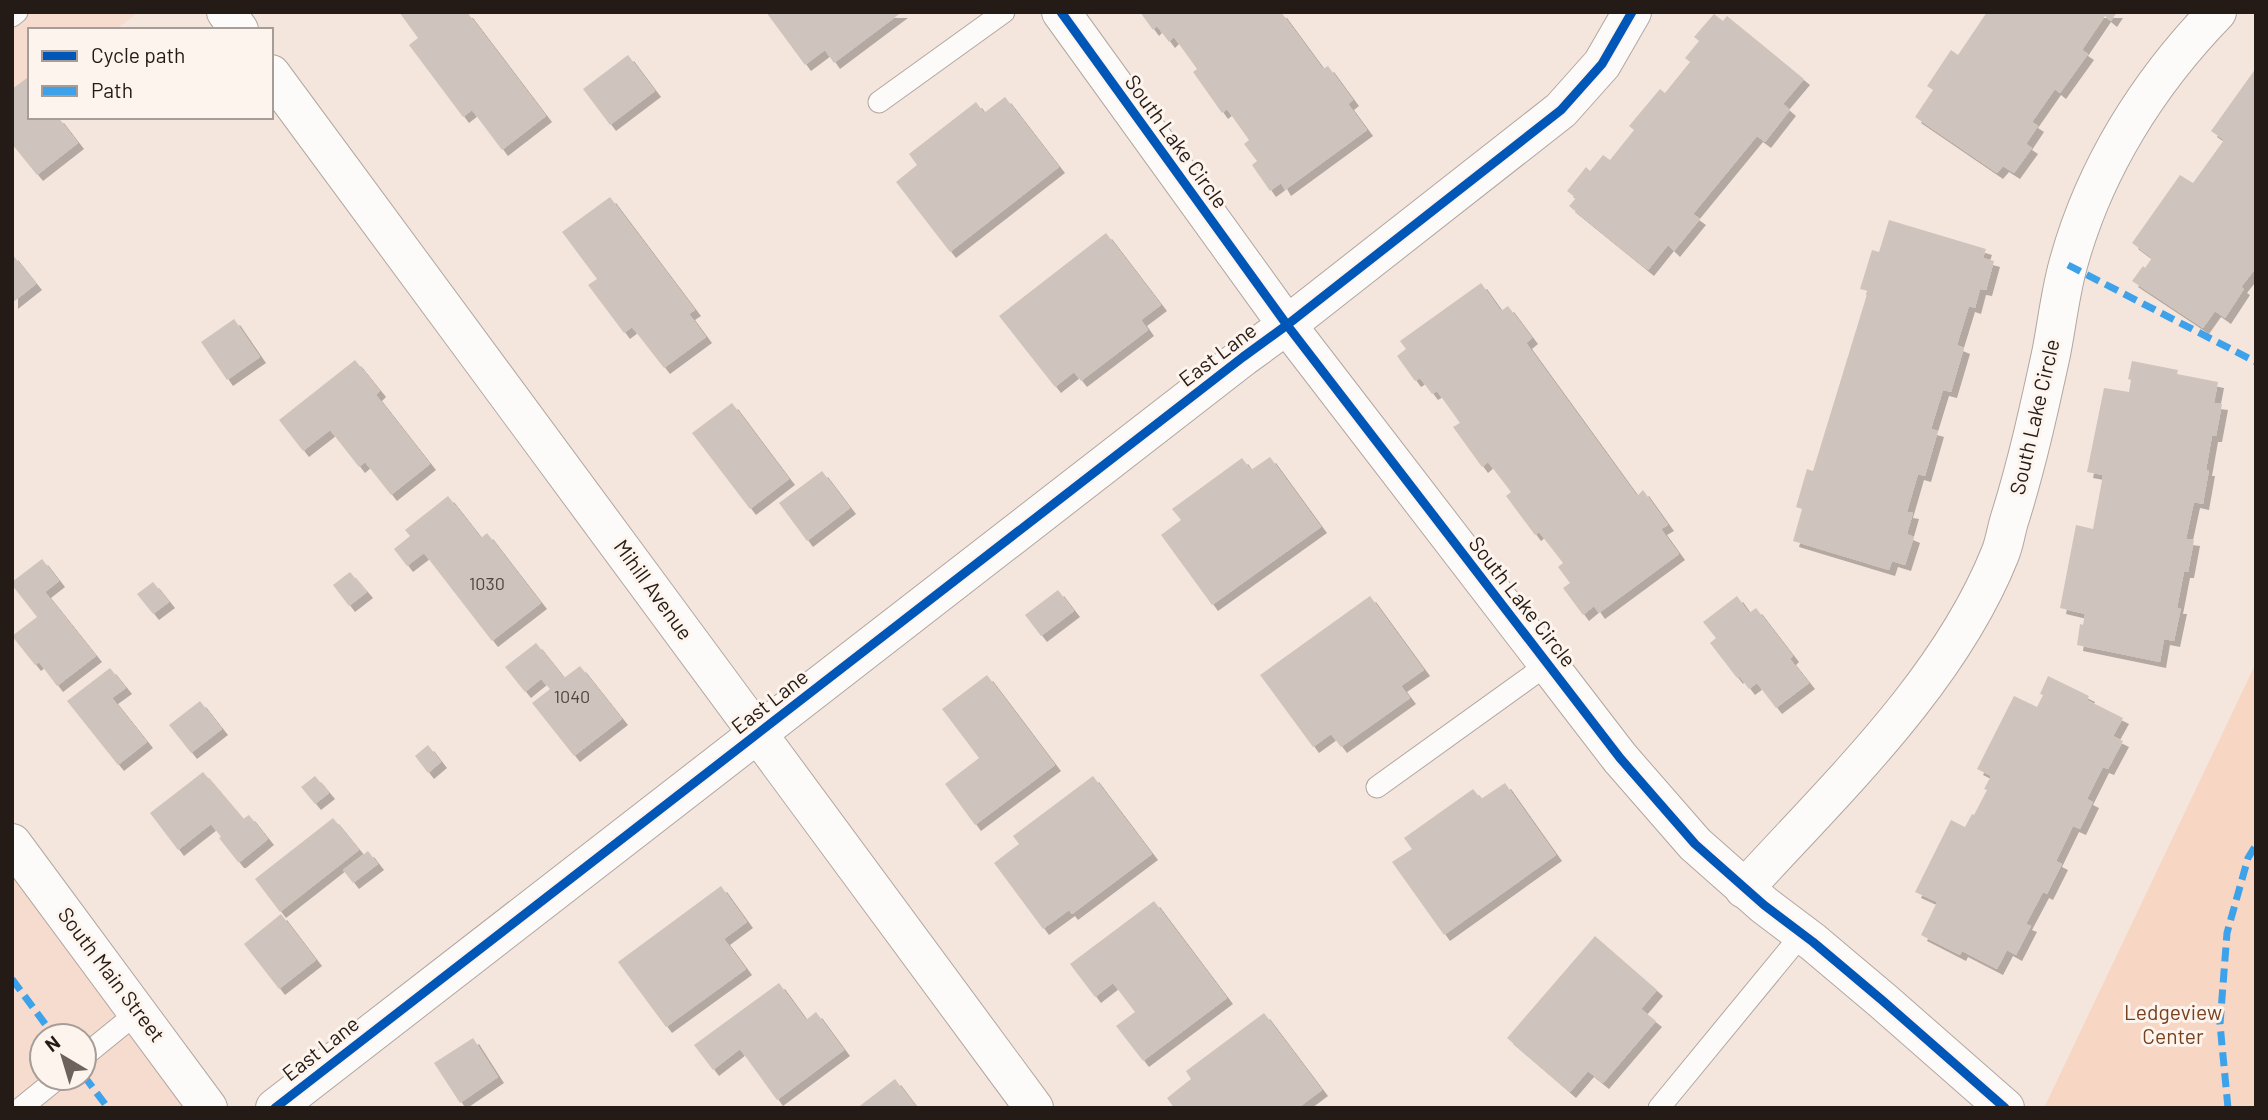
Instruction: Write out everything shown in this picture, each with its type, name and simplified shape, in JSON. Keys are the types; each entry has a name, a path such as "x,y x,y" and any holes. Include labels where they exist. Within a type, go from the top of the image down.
{"street":[{"path":"226,12 238,28"},
{"name":"South Lake Circle","path":"1061,12 1287,325 1620,758 1675,821 1744,889 1905,709 1961,633 1976,606 2002,551 2027,463 2066,275 2088,207 2114,151 2146,99 2182,50 2217,12"},
{"path":"1287,325 1561,110 1602,64 1632,12"},
{"name":"Mihill Avenue","path":"273,77 1034,1108"},
{"name":"East Lane","path":"275,1108 1243,356 1287,325"},
{"name":"South Main Street","path":"12,843 208,1108"},
{"path":"1744,889 1873,993 2005,1108"}],"lane":[{"path":"12,16 17,12"},
{"path":"879,102 1004,12"},
{"path":"1377,787 1548,664"},
{"path":"1659,1108 1802,934"},
{"path":"98,1045 138,1012"},
{"path":"22,1108 41,1092"}],"shaded area":[{"path":"12,12 139,12 118,28 28,28 28,93 12,105"},
{"path":"12,872 208,1108 12,1108"}],"green space":[{"name":"Ledgeview Center","path":"2256,663 2256,1108 2044,1108"}],"building":[{"path":"399,12 467,12 546,116 502,150 472,110 463,117 409,45 418,38"},
{"path":"766,12 902,12 834,63 825,50 805,65"},
{"path":"1140,12 1281,12 1323,69 1328,66 1353,100 1348,104 1367,130 1285,190 1281,183 1270,191 1252,165 1257,161 1244,144 1249,140 1227,109 1222,113 1193,72 1197,69 1174,37 1169,42 1157,26 1153,30"},
{"path":"1987,12 2117,12 2111,21 2105,16 2082,50 2088,54 2060,93 2055,89 2032,122 2038,126 2026,144 2032,148 2014,173 2003,166 1997,173 1915,117 1933,90 1927,86 1951,50 1958,55"},
{"path":"1714,14 1723,21 1727,16 1804,79 1783,104 1790,110 1765,142 1757,136 1693,214 1700,219 1674,251 1668,245 1648,270 1569,206 1576,198 1567,191 1586,167 1590,171 1603,155 1610,160 1634,130 1629,126 1660,89 1665,93 1690,62 1685,58 1699,41 1694,37"},
{"path":"628,55 655,91 610,125 583,89"},
{"path":"2256,68 2256,268 2241,287 2244,289 2225,318 2215,311 2203,328 2132,281 2152,258 2132,243 2180,175 2193,183 2224,140 2211,131"},
{"path":"27,78 28,119 60,119 78,143 37,175 12,144 12,89"},
{"path":"1005,97 1059,167 950,252 896,182 917,165 909,154 976,102 984,113"},
{"path":"610,197 695,310 689,314 706,337 664,368 632,327 624,333 588,285 597,279 562,232"},
{"path":"1889,220 1986,249 1983,258 1994,261 1986,290 1980,289 1975,308 1969,306 1957,345 1964,348 1951,392 1943,390 1931,429 1938,431 1925,476 1918,474 1907,512 1913,513 1907,534 1914,537 1905,565 1892,561 1889,570 1793,541 1802,509 1796,507 1807,469 1813,471 1868,291 1860,289 1872,250 1879,252"},
{"path":"1106,233 1161,305 1141,320 1148,330 1081,381 1074,372 1055,387 999,316"},
{"path":"12,254 36,284 12,303"},
{"path":"1481,283 1501,311 1508,306 1532,338 1526,343 1637,496 1643,490 1668,525 1661,529 1679,554 1599,613 1594,606 1583,615 1563,588 1570,583 1558,567 1563,563 1539,532 1535,535 1506,496 1511,492 1488,462 1482,467 1453,427 1460,423 1437,391 1432,394 1420,378 1415,381 1397,356 1406,349 1400,341"},
{"path":"234,319 260,357 227,380 201,342"},
{"path":"355,360 380,391 376,395 430,464 391,495 365,462 359,467 330,430 303,451 279,420"},
{"path":"2132,361 2178,370 2177,374 2218,382 2214,403 2222,404 2216,436 2212,436 2203,504 2194,502 2186,539 2194,540 2188,572 2184,572 2177,608 2181,608 2174,641 2164,639 2160,662 2077,645 2080,624 2083,625 2085,614 2060,608 2076,525 2093,529 2103,475 2087,472 2104,388 2129,392 2131,380 2128,379"},
{"path":"732,403 789,479 750,509 692,433"},
{"path":"1270,457 1321,527 1212,605 1161,535 1181,520 1172,509 1242,458 1251,470"},
{"path":"822,471 850,508 807,541 779,503"},
{"path":"448,496 481,538 487,533 541,603 492,641 424,553 407,566 394,549 410,536 405,530"},
{"path":"42,559 59,581 45,592 96,656 57,686 39,662 35,665 12,636 37,617 12,582"},
{"path":"350,572 367,592 349,606 333,585"},
{"path":"153,582 169,602 153,614 137,594"},
{"path":"1058,590 1074,611 1041,636 1025,615"},
{"path":"1370,596 1424,670 1401,686 1410,698 1341,747 1331,734 1313,747 1260,675"},
{"path":"1737,596 1749,613 1756,608 1793,656 1790,659 1809,683 1776,708 1757,683 1749,689 1739,676 1737,678 1710,643 1716,638 1703,622"},
{"path":"536,643 564,678 580,666 622,719 574,756 532,703 550,689 541,679 525,692 505,667"},
{"path":"110,668 126,688 112,698 147,742 118,765 67,701"},
{"path":"987,675 1055,765 975,825 945,784 979,758 942,709"},
{"path":"2048,676 2089,696 2087,700 2123,718 2113,736 2123,741 2108,769 2103,767 2087,799 2093,802 2080,829 2073,826 2056,861 2062,864 2047,894 2043,892 2026,924 2031,926 2016,955 2007,950 1997,969 1962,951 1960,955 1921,935 1937,902 1915,892 1951,820 1965,827 1987,790 1984,789 1991,776 1977,769 2014,696 2037,707"},
{"path":"200,701 222,729 191,753 169,725"},
{"path":"428,745 441,762 428,773 415,756"},
{"path":"203,772 243,819 249,815 268,839 240,862 219,838 221,837 211,824 178,850 150,813"},
{"path":"315,776 329,793 315,804 301,787"},
{"path":"1093,776 1152,854 1072,914 1069,910 1043,929 994,863 1019,844 1013,836"},
{"path":"1505,783 1556,855 1444,935 1392,862 1412,849 1404,838 1473,789 1481,799"},
{"path":"333,818 359,850 280,912 255,879"},
{"path":"368,851 378,864 353,883 343,870"},
{"path":"721,886 747,922 724,939 746,969 666,1027 618,962"},
{"path":"1154,901 1227,998 1143,1061 1116,1026 1135,1012 1113,983 1095,997 1070,964"},
{"path":"281,914 316,960 279,989 244,944"},
{"path":"1595,936 1657,990 1641,1009 1656,1021 1603,1083 1588,1071 1570,1092 1507,1038"},
{"path":"779,983 806,1020 816,1012 844,1050 777,1100 740,1049 713,1070 694,1045"},
{"path":"1264,1013 1322,1090 1298,1108 1174,1108 1167,1098 1191,1079 1186,1071"},
{"path":"473,1038 498,1077 460,1103 434,1063"},
{"path":"895,1079 917,1108 857,1108"}],"marked path":[{"path":"2068,265 2256,362"},
{"path":"2228,1108 2220,1024 2227,933 2248,858 2256,845"},
{"path":"12,979 44,1022"},
{"path":"96,1092 108,1108"}],"cycle path":[{"path":"275,1108 1287,325 1061,12"},
{"path":"1632,12 1602,64 1561,110 1287,325 1620,758 1695,844 1764,905 1883,1001 2005,1108"}]}
